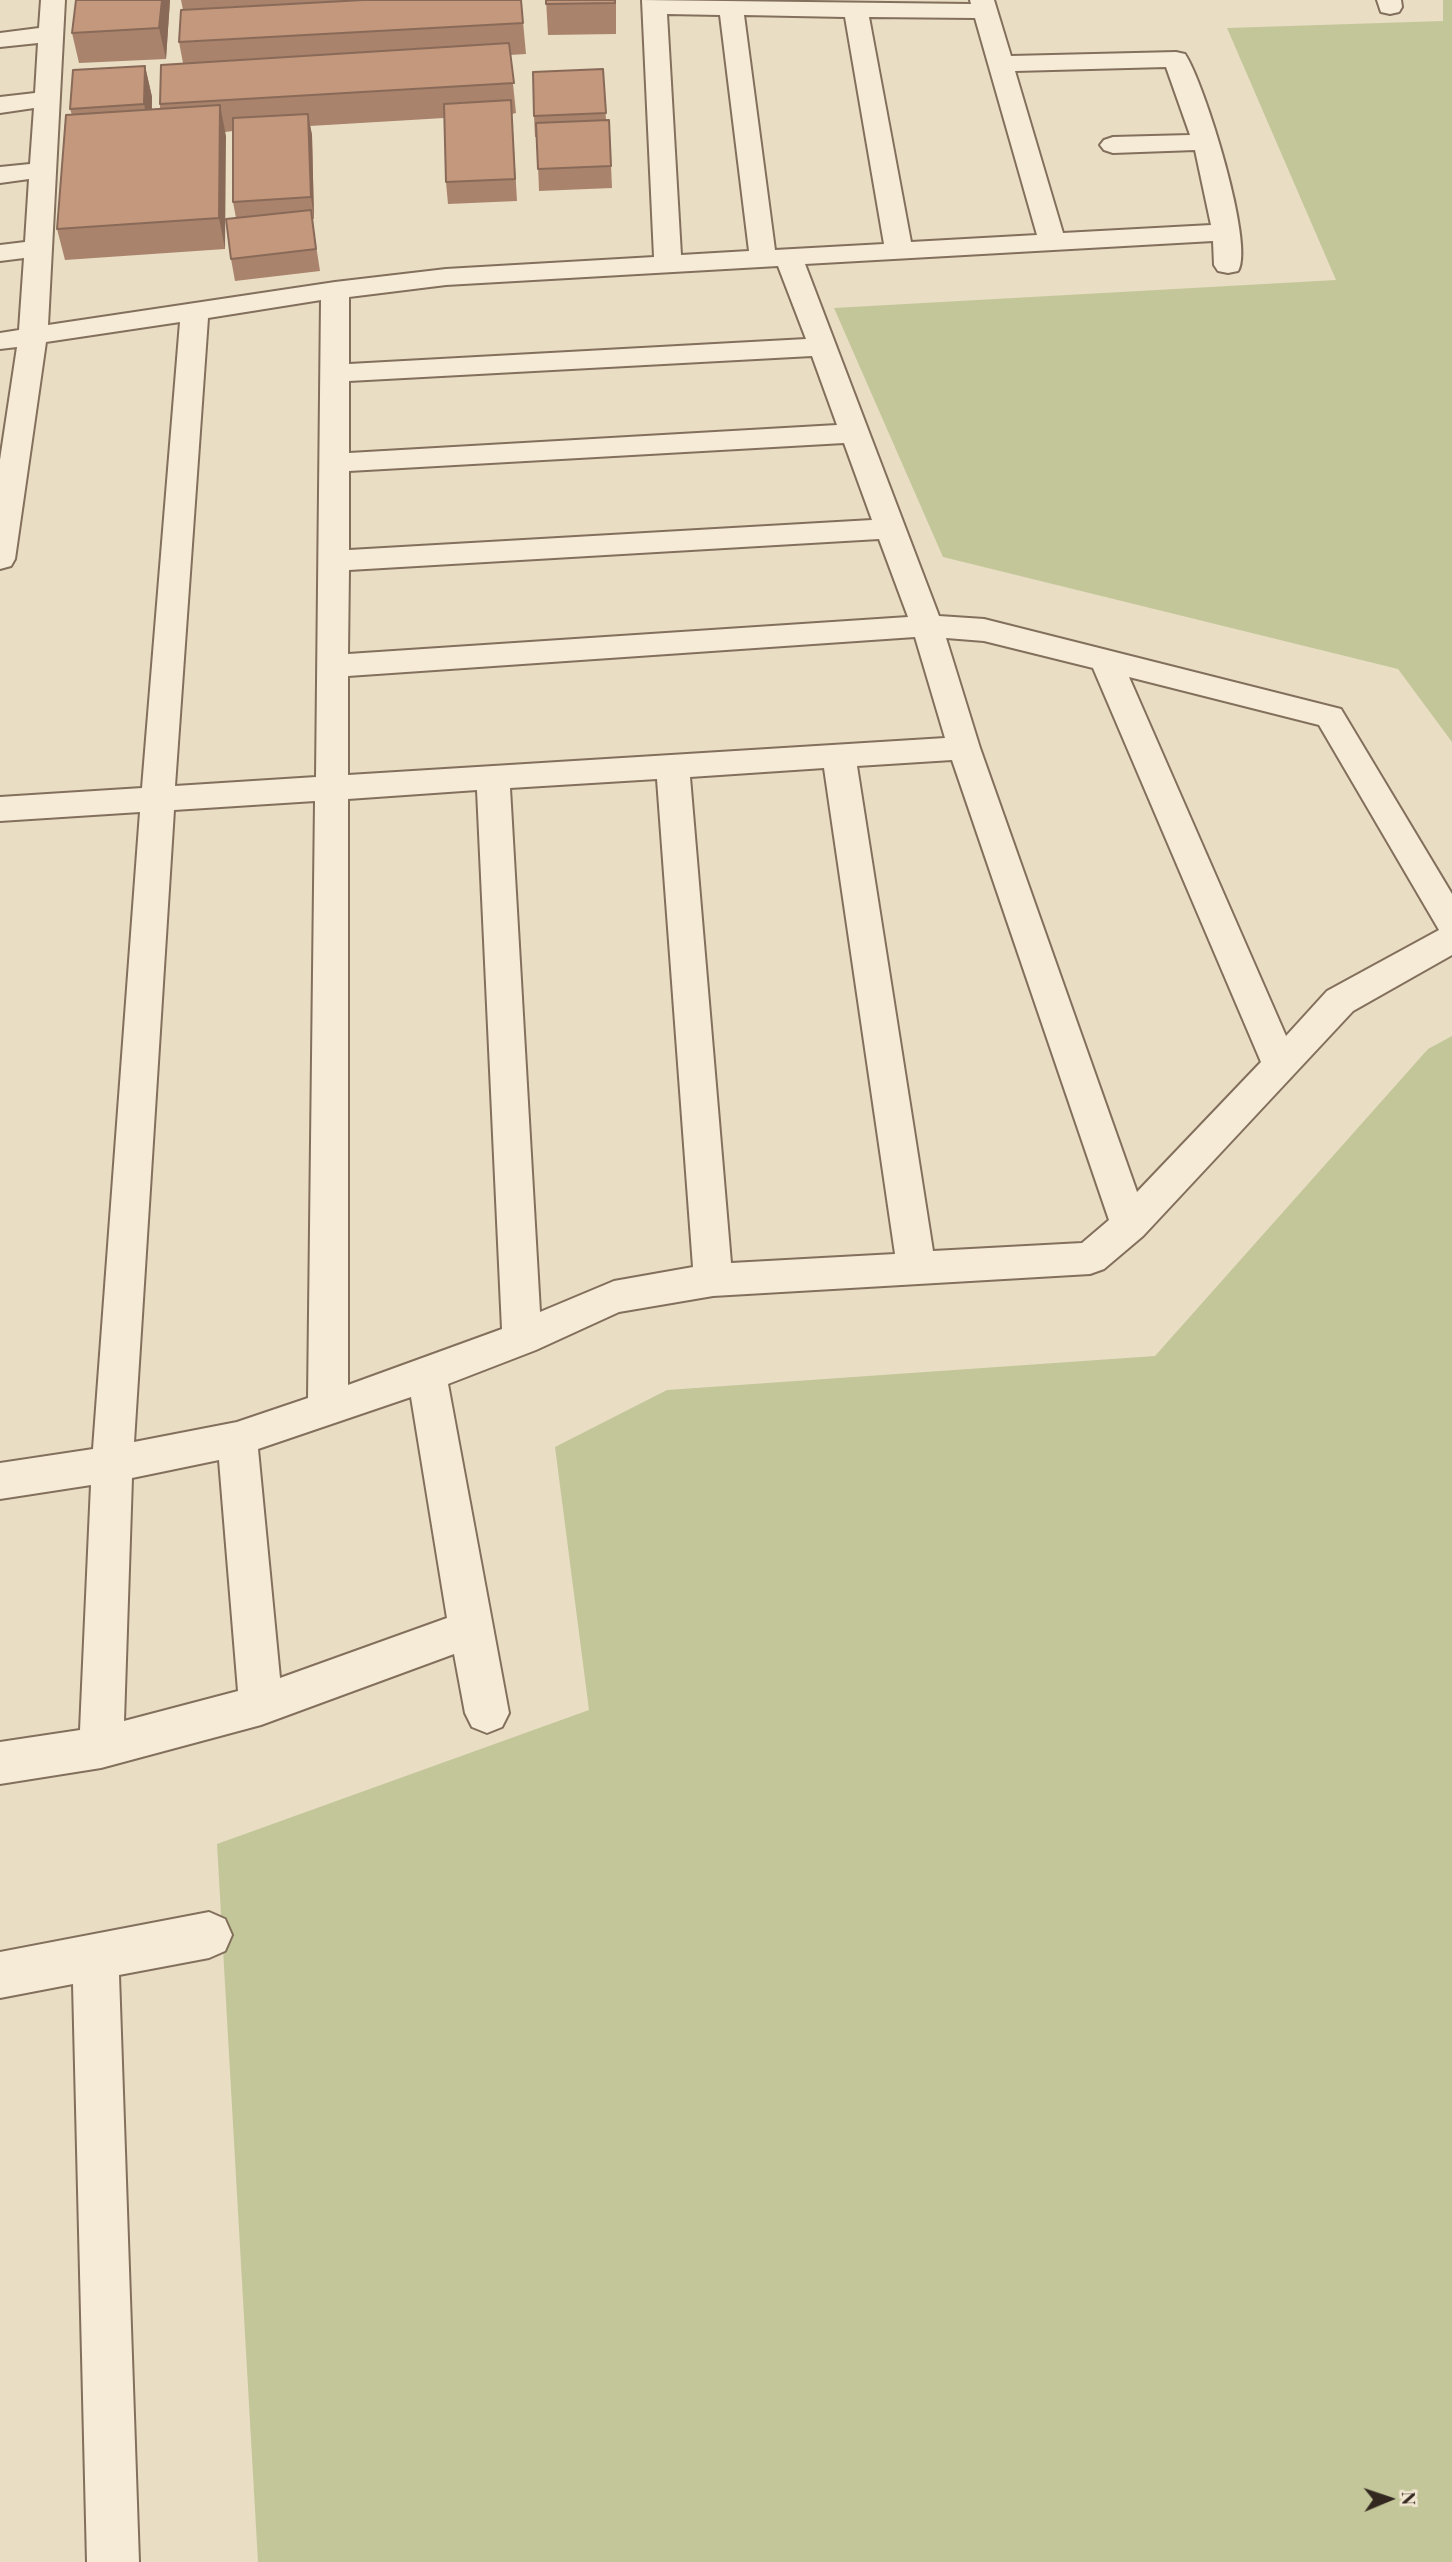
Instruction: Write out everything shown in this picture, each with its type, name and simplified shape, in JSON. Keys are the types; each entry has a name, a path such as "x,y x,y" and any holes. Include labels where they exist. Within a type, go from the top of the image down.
{"street":[{"path":"0,556 7,458 33,337 53,0"},
{"path":"668,264 654,4 856,10 983,5 1052,242"},
{"path":"731,8 776,259 822,347 927,626 964,748 1130,1225"},
{"path":"856,10 898,251"},
{"path":"0,40 52,34"},
{"path":"999,64 1176,59 1207,142 1228,232 1228,265"},
{"path":"0,105 48,99"},
{"path":"1112,145 1207,142"},
{"path":"0,175 43,170"},
{"path":"0,341 335,290 446,277 1228,232"},
{"path":"0,253 38,248"},
{"path":"328,1409 335,290"},
{"path":"101,1747 112,1464 195,311"},
{"path":"334,373 822,347"},
{"path":"334,463 855,433"},
{"path":"332,561 891,529"},
{"path":"333,666 927,626 984,630 1330,717 1452,923"},
{"path":"1105,659 1281,1066"},
{"path":"0,809 964,748"},
{"path":"839,757 917,1270"},
{"path":"673,767 713,1280"},
{"path":"493,778 522,1338"},
{"path":"0,1481 112,1464 237,1439 427,1375 522,1338 614,1297 713,1280 1090,1258 1130,1225 1340,1001 1452,939"},
{"path":"427,1375 487,1713"},
{"path":"237,1439 261,1704"},
{"path":"0,1763 101,1747 261,1704 470,1629"},
{"path":"0,1975 209,1935"},
{"path":"95,1958 113,2562"}],"green space":[{"path":"1443,0 1452,0 1452,742 1398,669 943,557 834,308 1336,280 1227,28 1443,21"},
{"path":"1452,1036 1452,2562 258,2562 217,1844 589,1710 555,1447 667,1390 1155,1356 1428,1049"}],"building":[{"path":"76,0 162,0 159,28 72,33"},
{"path":"363,0 521,0 523,23 179,42 181,10"},
{"path":"546,0 615,0 615,3 546,4"},
{"path":"509,43 514,83 160,104 161,65"},
{"path":"145,66 144,104 70,109 73,70"},
{"path":"603,69 606,113 534,116 533,72"},
{"path":"511,100 515,179 446,182 444,104"},
{"path":"220,105 219,218 57,229 66,115"},
{"path":"308,114 311,197 233,202 233,118"},
{"path":"609,120 611,166 538,169 536,123"},
{"path":"311,210 316,249 231,259 226,219"}]}
